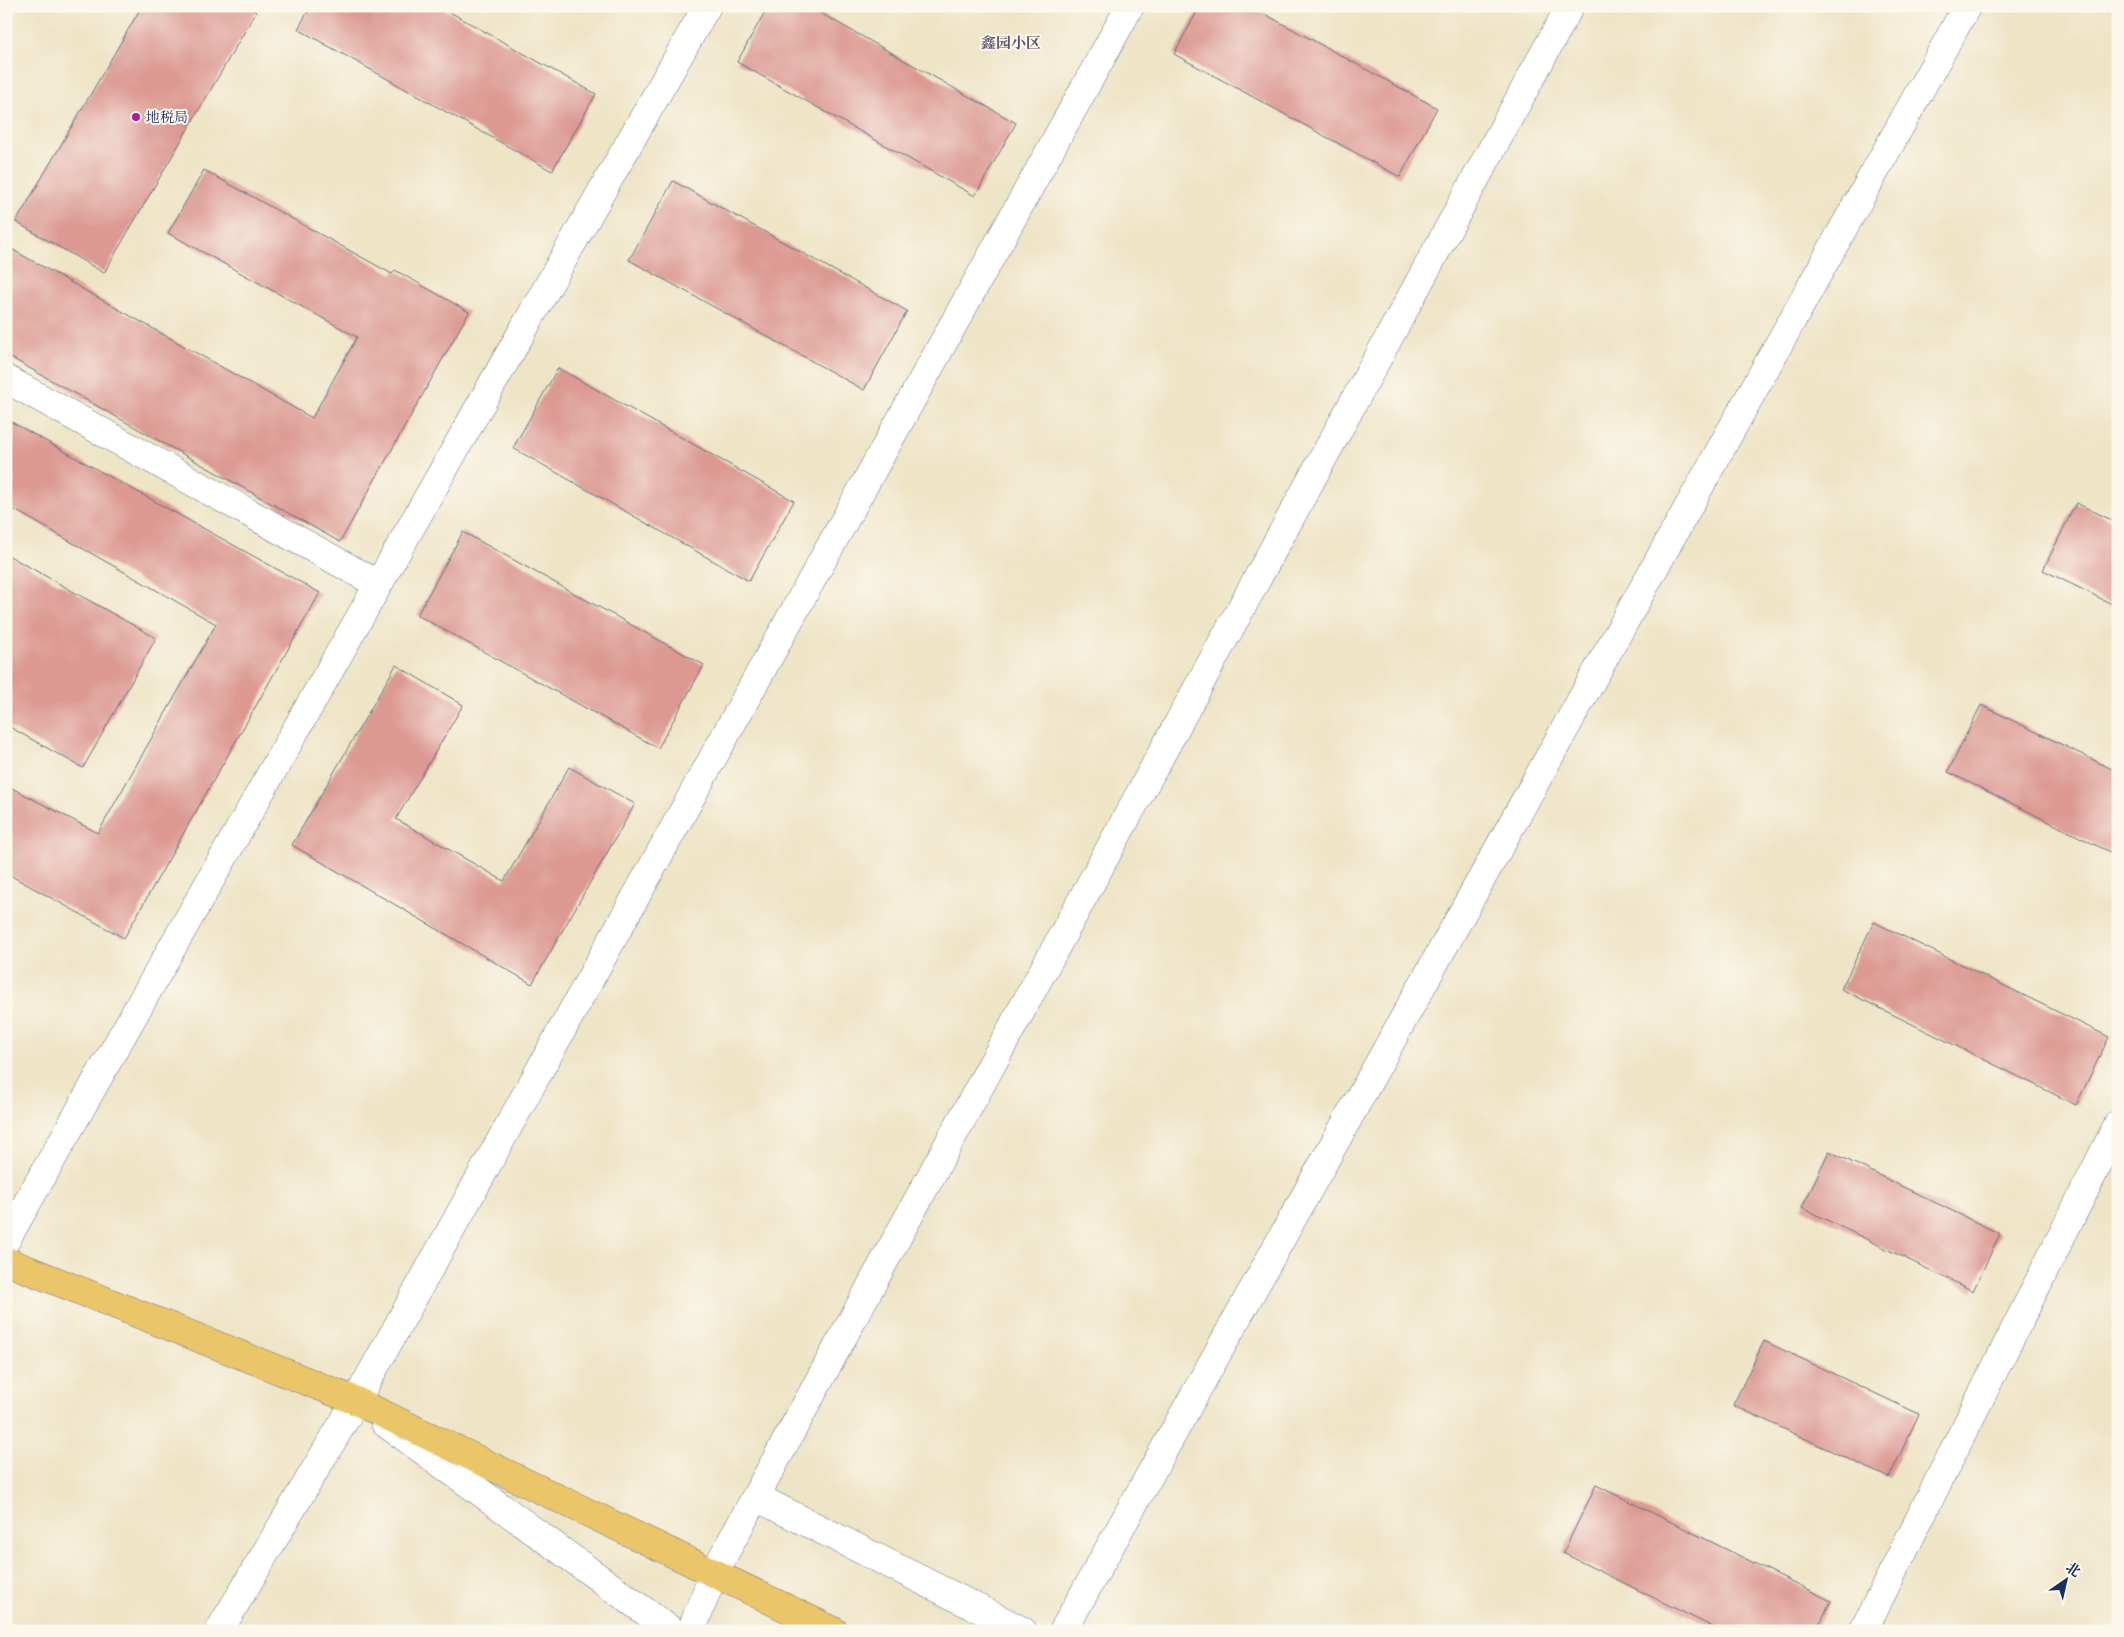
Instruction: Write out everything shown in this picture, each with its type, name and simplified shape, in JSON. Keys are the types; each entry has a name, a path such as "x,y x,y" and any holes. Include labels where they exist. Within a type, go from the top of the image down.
{"main road":[{"path":"6,1261 356,1401 834,1631"}],"street":[{"path":"6,1240 707,6"},
{"path":"219,1631 356,1401 1130,6"},
{"path":"691,1631 714,1573 1570,6"},
{"path":"1063,1631 1967,6"},
{"path":"6,379 378,584"},
{"path":"1863,1631 2118,1124"},
{"path":"356,1401 672,1631"},
{"path":"756,1497 1023,1631"}],"building":[{"name":"地税局","path":"142,6 247,6 256,12 104,273 16,222"},
{"path":"311,6 439,6 596,94 552,171 298,29"},
{"path":"768,6 808,6 1016,123 975,196 737,62"},
{"path":"1200,6 1250,6 1437,108 1400,177 1174,54"},
{"path":"204,170 392,274 395,270 469,312 340,542 6,355 6,246 312,418 357,337 168,233"},
{"path":"673,181 907,311 864,390 629,260"},
{"path":"558,368 794,501 749,581 513,448"},
{"path":"6,419 320,593 124,938 6,873 6,785 98,833 216,624 6,505"},
{"path":"2076,503 2118,523 2118,607 2043,570"},
{"path":"463,532 704,665 658,748 417,615"},
{"path":"6,554 156,638 83,768 6,725"},
{"path":"396,665 463,705 396,819 504,881 569,767 635,804 532,984 292,845"},
{"path":"1981,705 2118,772 2118,856 1948,772"},
{"path":"1874,922 2109,1037 2076,1105 1841,989"},
{"path":"1829,1151 2000,1234 1973,1291 1802,1208"},
{"path":"1764,1341 1919,1414 1889,1478 1733,1405"},
{"path":"1596,1485 1831,1601 1816,1631 1721,1631 1563,1553"}],"place":[{"name":"地税局","path":"136,117"}],"district":[{"name":"鑫园小区","path":"1011,43"}]}
